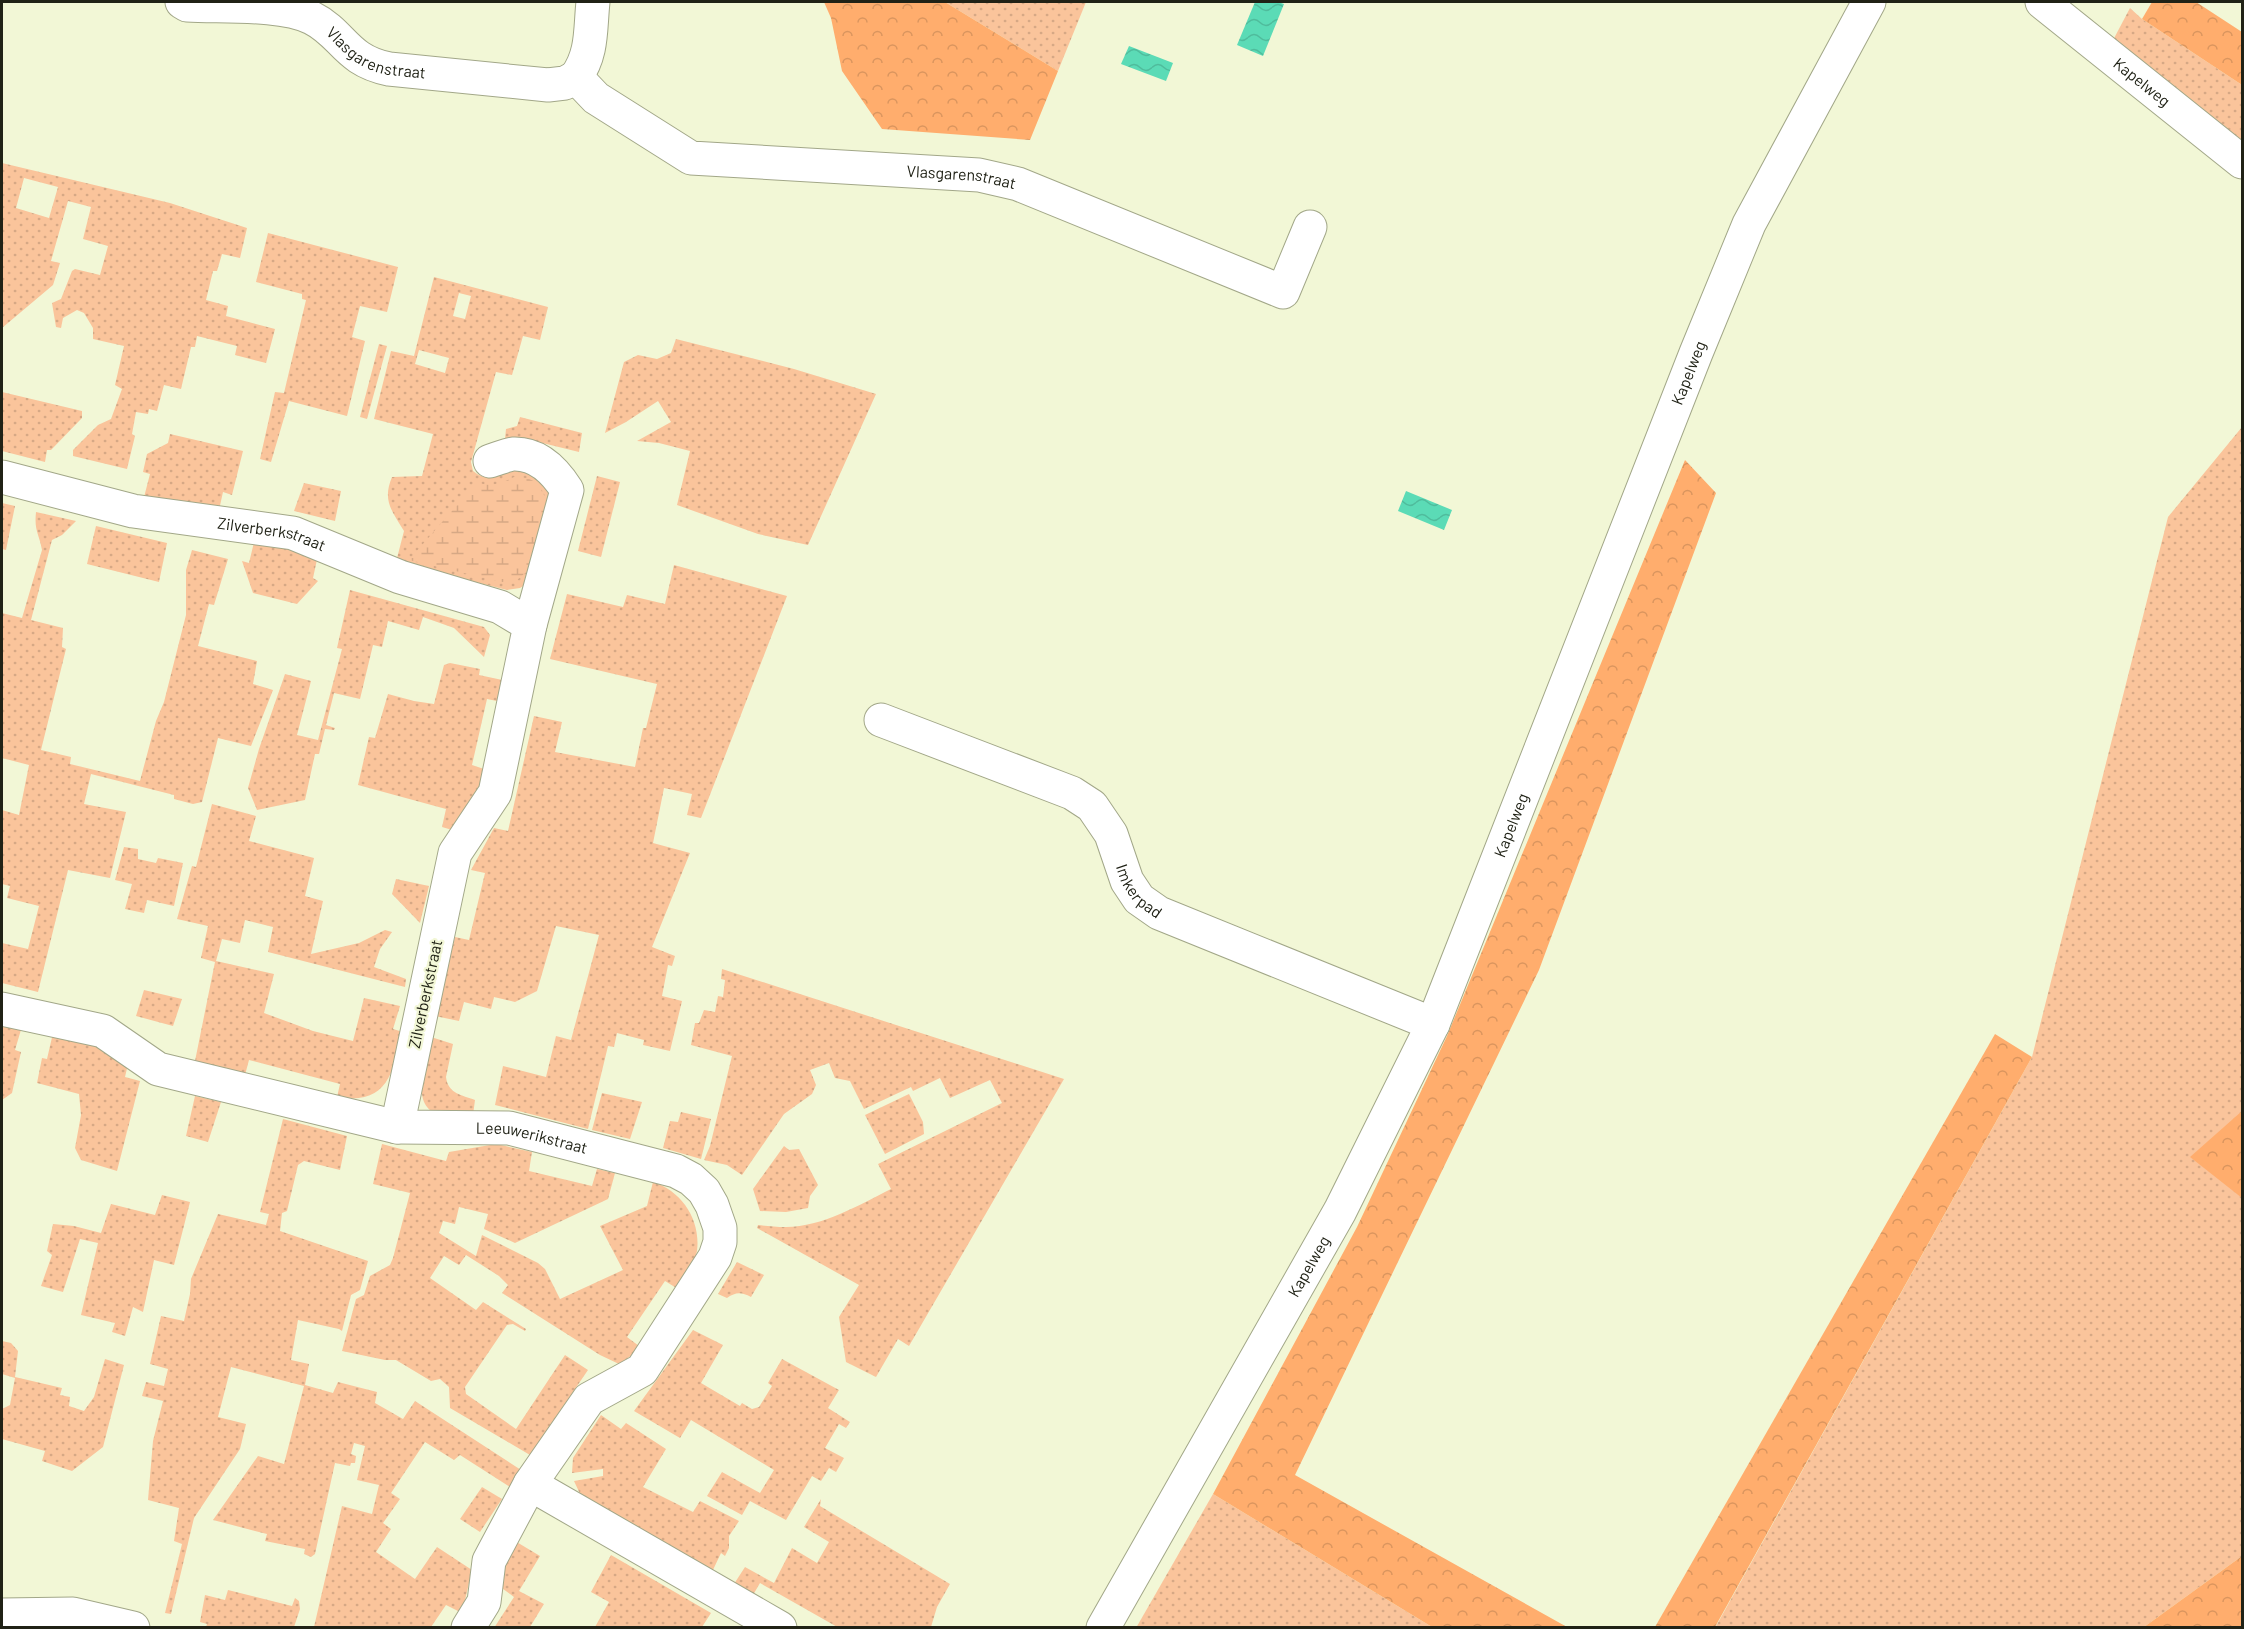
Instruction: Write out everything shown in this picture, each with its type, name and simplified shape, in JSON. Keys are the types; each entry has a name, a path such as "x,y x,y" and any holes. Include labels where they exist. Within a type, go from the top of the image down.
{"street":[{"name":"Vlasgarenstraat","path":"182,2 187,5 279,9 299,13 314,19 326,28 360,60 389,69 548,85 565,83 576,77 596,98 691,158 979,175 1018,184 1283,292 1310,227"},
{"path":"576,77 585,65 590,52 593,2"},
{"name":"Kapelweg","path":"1103,1628 1340,1211 1433,1024 1749,224 1869,2"},
{"name":"Kapelweg","path":"2042,2 2242,162"},
{"name":"Zilverberkstraat","path":"397,1127 455,852 495,794 530,625 567,490 554,471 538,459 514,454 490,461"},
{"name":"Zilverberkstraat","path":"2,477 133,510 293,532 400,577 500,606 530,625"},
{"name":"Imkerpad","path":"881,720 1071,793 1092,806 1111,834 1127,880 1139,899 1159,913 1433,1024"},
{"name":"Leeuwerikstraat","path":"2,1009 103,1031 158,1069 397,1127 509,1128 676,1171 691,1179 704,1191 720,1228 720,1242 710,1268 642,1370 588,1399 530,1484 489,1561 484,1602 468,1628"},
{"path":"530,1484 780,1628"},
{"path":"2,1615 73,1614 133,1628"}],"green space":[{"path":"824,2 945,2 1058,71 1030,140 882,129 842,71 831,18"},
{"path":"945,2 1086,2 1058,71"},
{"path":"2152,2 2196,2 2242,32 2242,85 2142,19"},
{"path":"2130,8 2142,19 2242,85 2242,148 2111,44"},
{"path":"2,163 170,203 247,228 240,258 222,254 217,271 213,271 206,300 228,306 226,316 275,329 266,363 235,355 237,346 197,336 195,347 191,347 181,389 164,385 157,411 149,409 148,414 136,412 132,434 135,436 127,469 73,456 73,450 98,425 111,419 122,389 115,385 124,346 93,339 93,328 84,313 77,310 63,318 61,328 56,327 52,303 61,299 72,271 75,269 100,275 108,246 83,239 91,207 68,201 51,261 60,263 53,285 2,328","holes":["24,178 58,187 49,218 16,208"]},
{"path":"268,233 398,267 387,312 360,306 352,337 365,341 347,416 289,401 271,462 260,459 275,392 284,393 306,300 302,299 302,294 256,282"},
{"path":"434,277 548,307 540,340 523,336 512,375 496,372 471,462 473,471 485,477 516,469 537,474 552,495 528,583 520,588 507,590 396,562 404,531 390,506 389,485 392,477 422,476 433,434 374,419 391,351 414,356","holes":["459,293 471,296 465,319 453,316","419,350 449,358 445,373 415,364"]},
{"path":"676,339 794,369 876,394 808,545 758,534 677,505 690,451 659,443 637,441 671,422 658,401 605,433 624,362 638,355 657,359 671,353"},
{"path":"379,344 387,346 367,419 360,417"},
{"path":"2,392 82,411 82,418 51,450 47,450 45,462 2,451"},
{"path":"520,417 582,433 579,452 522,438 505,439 506,429 517,426"},
{"path":"2242,427 2242,1556 2144,1627 1715,1628 2032,1057 2168,517"},
{"path":"170,434 243,451 232,495 223,492 219,510 143,501 150,474 143,472 147,454 168,443"},
{"path":"1685,460 1716,493 1539,970 1295,1475 1567,1627 1432,1627 1213,1494 1357,1227 1447,1036"},
{"path":"597,476 620,482 601,557 578,551"},
{"path":"514,477 536,482 546,502 530,569 517,580 502,582 409,560 477,482 491,485"},
{"path":"304,483 341,491 335,521 294,511"},
{"path":"2,503 15,506 6,550 2,549"},
{"path":"36,512 76,521 62,535 52,540 31,620 63,628 62,647 66,649 41,750 71,757 70,764 140,781 156,721 164,702 186,615 186,570 192,550 228,559 214,605 209,604 198,646 257,661 253,684 273,690 251,746 218,738 202,802 193,804 174,799 174,795 91,774 84,804 126,812 110,878 68,870 38,992 2,983 2,943 28,949 39,906 7,898 10,886 2,884 2,810 19,815 29,765 2,758 2,613 22,618 42,550 36,528"},
{"path":"96,526 167,543 159,582 87,564"},
{"path":"255,538 318,555 313,578 318,581 297,604 253,593 242,561 249,563"},
{"path":"674,565 787,596 701,818 687,815 692,794 664,788 653,843 690,853 652,947 675,956 672,966 668,965 662,996 682,1001 670,1051 643,1045 644,1040 617,1033 614,1047 608,1046 588,1129 495,1105 503,1066 546,1077 556,1036 571,1040 599,935 556,926 537,991 515,1002 494,997 491,1009 464,1002 459,1021 435,1016 455,937 469,940 485,873 471,870 494,828 508,831 534,716 562,722 555,752 635,767 643,728 646,728 657,684 550,659 567,594 623,607 627,595 665,604"},
{"path":"350,590 484,627 490,635 484,657 454,628 423,617 419,630 388,621 382,647 373,645 360,699 334,693 326,725 335,728 334,730 325,729 319,754 315,754 305,800 257,810 248,788 285,674 311,681 297,735 318,740 342,649 337,648"},
{"path":"450,663 480,669 479,675 507,681 502,702 487,699 472,765 484,769 478,796 459,832 442,827 446,809 358,785 369,737 375,738 388,694 434,704 444,665"},
{"path":"212,804 256,816 249,841 314,858 305,896 323,901 311,954 359,943 385,930 392,932 380,949 374,967 406,979 405,987 268,952 273,927 245,920 240,943 222,939 216,961 274,974 264,1013 313,1031 353,1041 364,998 400,1006 393,1029 403,1032 396,1060 391,1073 378,1091 354,1098 337,1097 340,1084 249,1060 245,1075 195,1061 215,962 201,958 208,926 177,919 192,866 196,867"},
{"path":"124,847 138,849 138,859 156,863 158,858 183,863 174,906 147,900 144,913 125,909 132,884 115,880"},
{"path":"396,879 429,886 420,923 392,894"},
{"path":"722,969 1064,1079 909,1346 898,1339 876,1377 846,1362 839,1317 859,1285 757,1228 758,1225 800,1226 827,1219 866,1202 891,1189 878,1164 1002,1103 990,1080 950,1098 940,1078 913,1091 911,1087 864,1109 850,1081 835,1078 829,1063 810,1070 816,1085 812,1094 784,1114 742,1175 727,1165 704,1160 710,1146 732,1056 691,1045 695,1023 699,1023 704,1010 715,1012 718,996 723,997 725,980 721,979"},
{"path":"144,990 182,999 173,1026 136,1016"},
{"path":"2,1019 23,1023 15,1050 21,1052 12,1093 2,1100"},
{"path":"53,1033 84,1038 128,1064 125,1077 140,1081 117,1171 81,1160 75,1148 81,1115 79,1094 37,1083 42,1058 47,1059"},
{"path":"1995,1034 2032,1057 1715,1627 1655,1627"},
{"path":"431,1037 453,1044 446,1077 447,1083 456,1093 475,1100 473,1115 444,1115 435,1113 427,1107 423,1099 422,1078"},
{"path":"602,1093 642,1102 630,1139 592,1130"},
{"path":"909,1094 923,1122 924,1134 885,1154 865,1115"},
{"path":"195,1096 221,1102 208,1142 186,1136"},
{"path":"2242,1111 2242,1198 2190,1157"},
{"path":"681,1112 711,1119 701,1159 663,1148 670,1121 678,1122"},
{"path":"283,1119 347,1136 340,1170 304,1161 298,1165 287,1211 282,1213 280,1231 368,1261 360,1290 351,1295 342,1331 298,1320 291,1360 309,1364 305,1385 333,1393 338,1382 377,1392 375,1403 403,1419 415,1401 521,1470 510,1487 460,1455 454,1460 425,1442 391,1493 400,1499 383,1523 391,1529 376,1552 415,1579 437,1547 472,1570 462,1613 446,1605 431,1627 314,1627 342,1506 372,1514 379,1485 357,1480 365,1446 354,1443 351,1454 356,1456 355,1463 351,1463 350,1466 335,1463 315,1554 311,1557 304,1554 305,1549 265,1541 267,1534 213,1520 258,1456 284,1464 304,1386 231,1367 218,1417 246,1424 240,1449 194,1518 171,1614 165,1613 182,1544 174,1541 179,1508 148,1500 153,1441 163,1401 142,1396 146,1382 164,1386 168,1369 150,1364 161,1316 184,1321 191,1279 218,1214 266,1225 269,1214 260,1212"},
{"path":"382,1144 446,1161 449,1152 496,1144 532,1152 529,1171 592,1186 597,1169 615,1173 608,1199 515,1243 484,1229 488,1214 459,1207 455,1224 443,1221 439,1233 476,1256 482,1235 538,1263 545,1269 560,1299 623,1270 600,1226 647,1206 653,1182 673,1192 687,1208 692,1218 696,1228 697,1251 692,1266 678,1289 665,1281 627,1337 639,1346 632,1355 619,1364 600,1355 502,1293 508,1285 499,1276 466,1255 459,1265 444,1256 430,1278 476,1310 483,1302 526,1329 525,1331 513,1324 507,1325 465,1387 466,1394 516,1429 565,1355 588,1370 530,1455 450,1408 449,1387 440,1379 431,1381 396,1360 385,1360 342,1351 356,1299 364,1295 370,1276 390,1265 410,1193 373,1184"},
{"path":"784,1146 789,1150 799,1149 818,1185 810,1196 808,1208 786,1212 760,1211 753,1189"},
{"path":"162,1195 190,1202 174,1265 154,1260 143,1312 133,1307 125,1336 112,1332 115,1323 81,1315 98,1243 80,1239 63,1292 41,1286 52,1255 47,1251 53,1224 74,1226 101,1233 111,1204 155,1215"},
{"path":"737,1262 764,1275 751,1297 739,1293 727,1298 718,1294"},
{"path":"693,1330 723,1345 701,1383 740,1406 742,1403 752,1409 759,1407 772,1386 768,1383 782,1359 839,1390 828,1408 850,1422 846,1428 839,1424 825,1448 844,1458 836,1472 829,1468 821,1481 812,1476 786,1520 750,1501 742,1515 707,1496 722,1472 760,1493 774,1470 691,1420 680,1438 634,1411"},
{"path":"2,1341 11,1343 18,1351 15,1377 62,1388 60,1395 70,1397 69,1406 84,1411 94,1397 105,1359 124,1365 103,1447 72,1471 42,1461 45,1451 2,1439 2,1409 10,1405 15,1378 2,1374"},
{"path":"601,1415 621,1429 626,1423 666,1449 643,1487 693,1512 700,1501 739,1521 729,1536 729,1548 725,1556 721,1553 712,1572 581,1496 574,1481 603,1476 603,1469 572,1473 573,1458"},
{"path":"482,1487 502,1499 480,1532 460,1519"},
{"path":"1213,1494 1432,1627 1136,1628"},
{"path":"821,1499 820,1506 950,1584 937,1607 931,1627 839,1628 760,1583 753,1595 734,1584 745,1567 774,1583 792,1548 817,1563 829,1542 804,1527"},
{"path":"515,1541 540,1556 519,1591 544,1604 530,1627 494,1628 514,1597 499,1586 503,1561"},
{"path":"611,1555 711,1613 702,1627 595,1627 609,1602 591,1592"},
{"path":"2242,1556 2242,1627 2144,1627"},
{"path":"228,1590 292,1606 295,1598 299,1601 300,1609 294,1627 206,1627 207,1624 200,1622 205,1595 225,1600"}],"water":[{"path":"1255,2 1284,4 1263,56 1237,45"},
{"path":"1129,46 1173,63 1166,81 1121,64"},
{"path":"1406,491 1452,510 1444,530 1398,511"}]}
